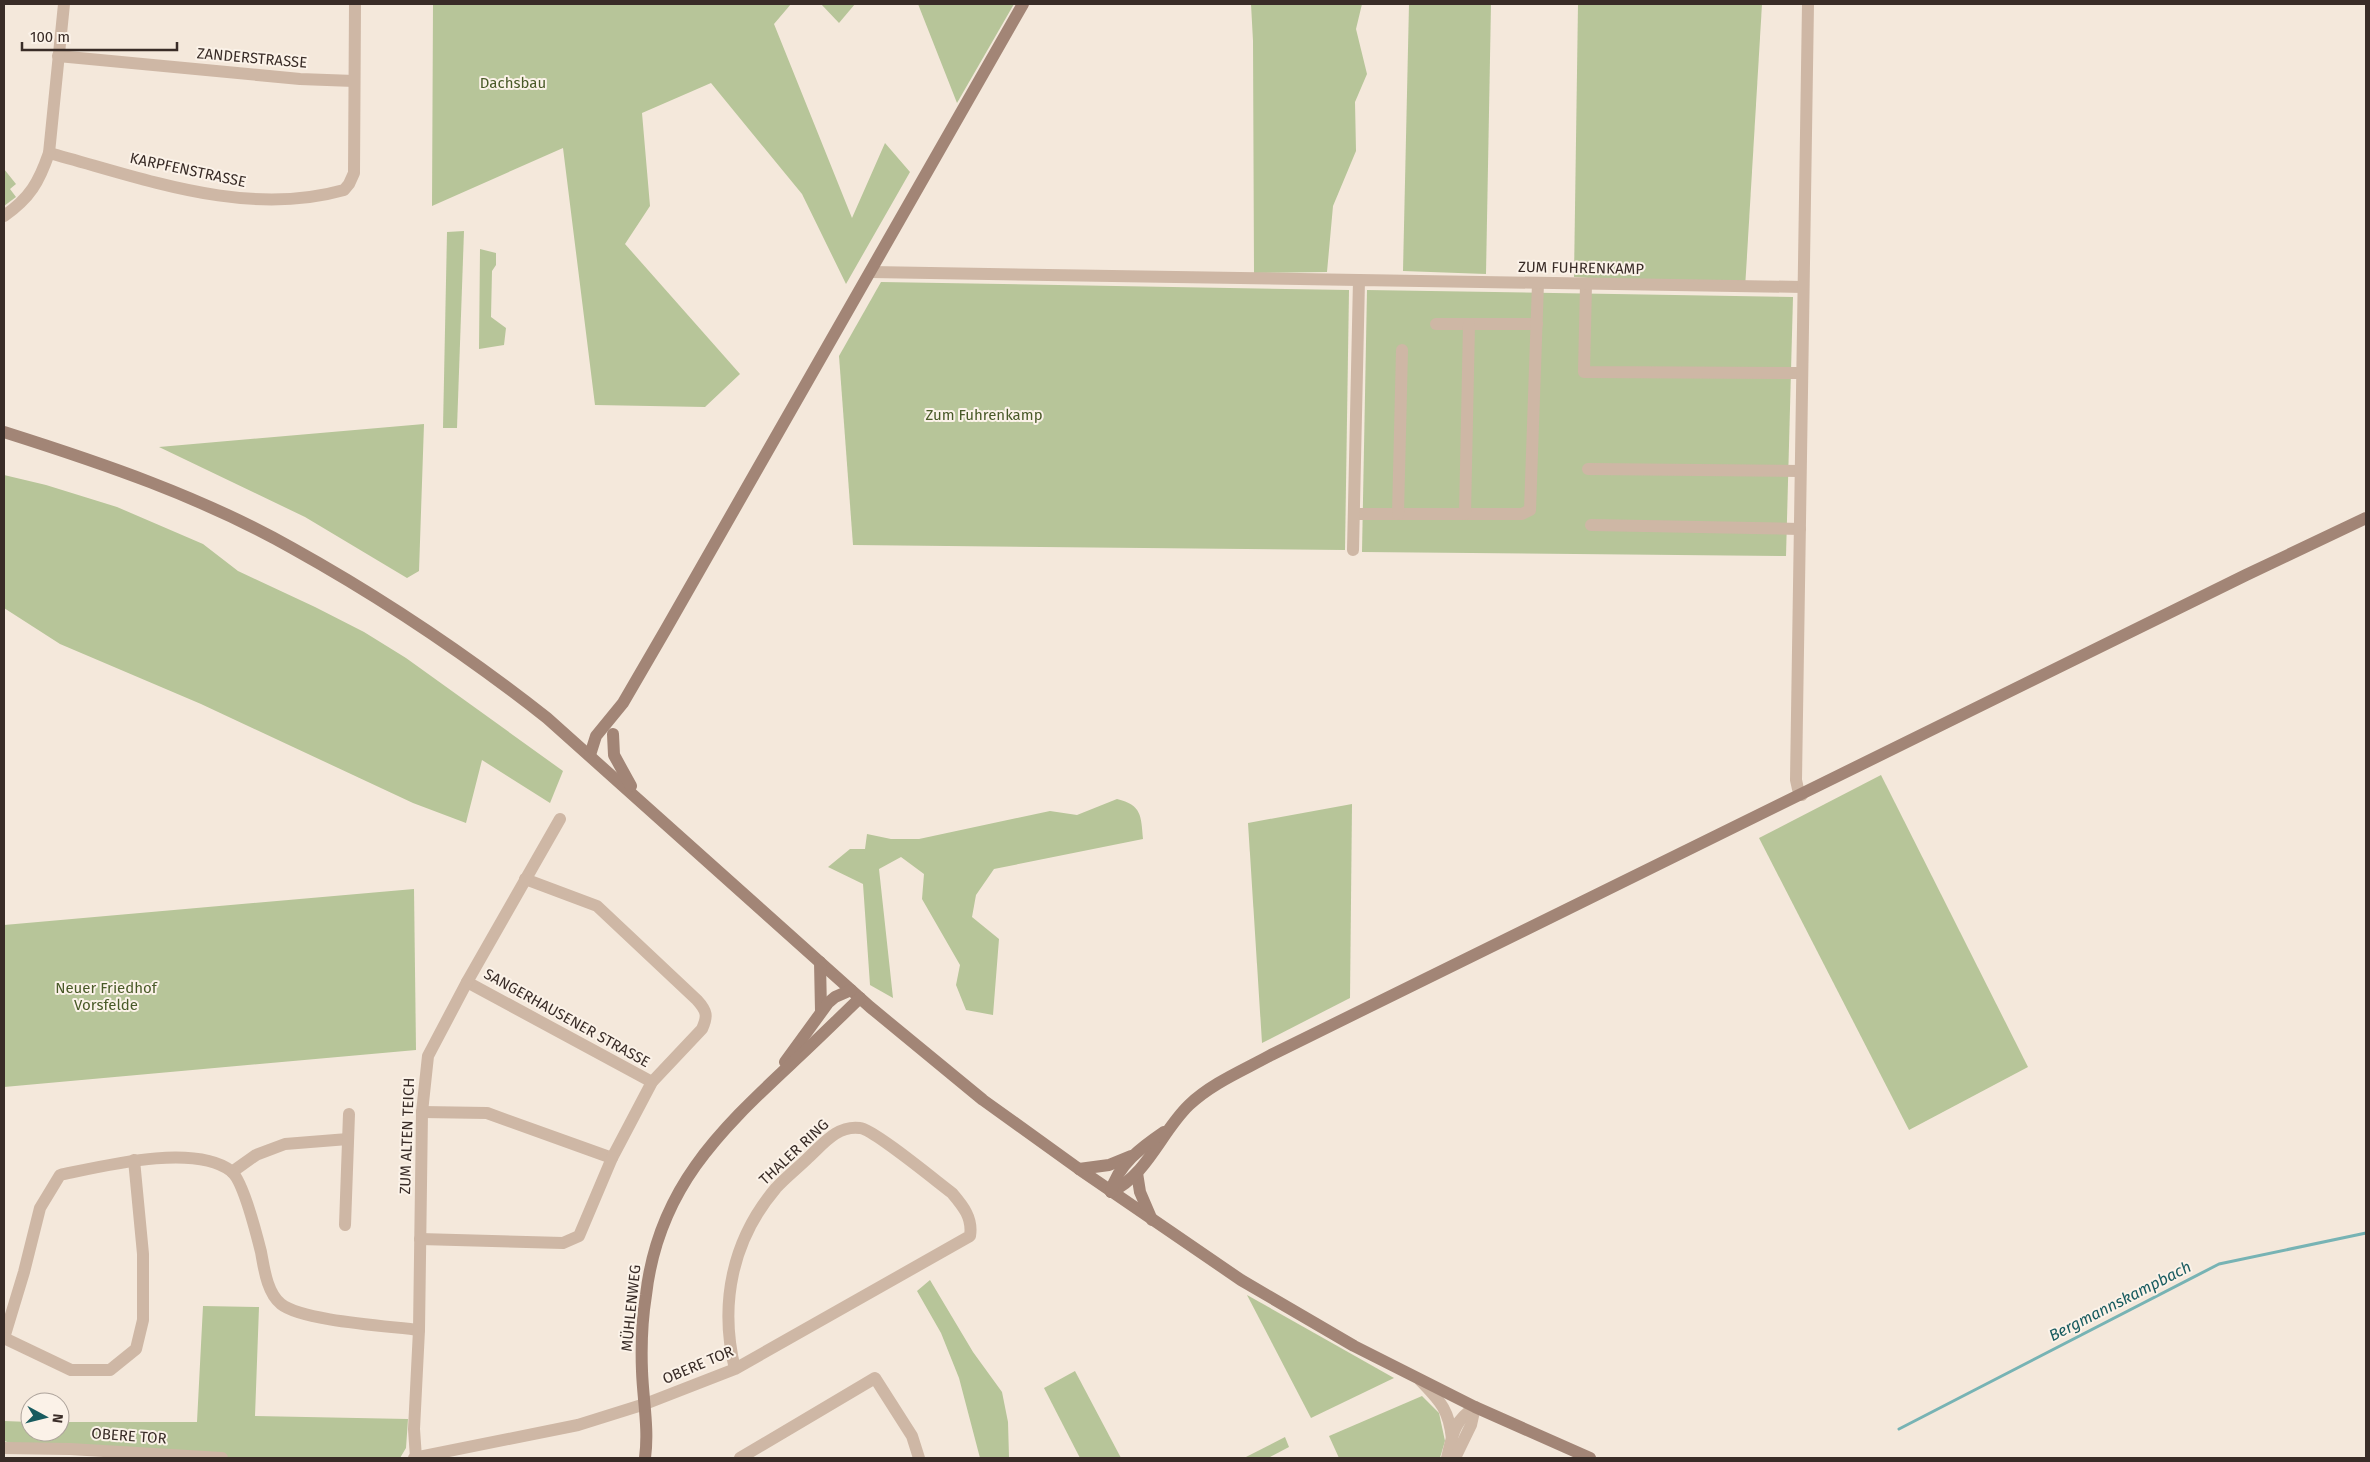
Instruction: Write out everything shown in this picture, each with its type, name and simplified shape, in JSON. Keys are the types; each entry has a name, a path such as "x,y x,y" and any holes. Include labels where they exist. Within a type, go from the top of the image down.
{"main road":[{"path":"590,755 596,736 623,703 1023,4"},
{"path":"4,432 138,478 215,510 291,547 428,631 498,679 590,755 856,994 983,1100 1152,1221 1249,1285 1354,1346 1475,1407 1590,1458"},
{"path":"1112,1192 1114,1180 1134,1155 1167,1130 1197,1099 1271,1054 1802,795 2246,575 2366,518"},
{"path":"590,755 604,747 612,734 623,703"},
{"path":"612,734 616,759 639,799"},
{"path":"820,962 821,1011"},
{"name":"MÜHLENWEG","path":"772,1081 821,1011 835,997 856,994"},
{"name":"MÜHLENWEG","path":"645,1458 642,1350 645,1296 654,1250 674,1198 698,1161 729,1124 856,994"},
{"path":"1112,1192 1126,1185 1138,1173 1167,1130"},
{"path":"1079,1169 1109,1165 1134,1155"},
{"path":"1138,1173 1140,1192 1152,1221"}],"street":[{"path":"4,216 31,193 42,174 48,153 64,4"},
{"name":"KARPFENSTRASSE","path":"48,153 177,187 238,199 270,200 344,190 354,173 355,4"},
{"path":"1802,795 1796,780 1808,4"},
{"name":"ZANDERSTRASSE","path":"58,56 300,79 354,81"},
{"name":"ZUM FUHRENKAMP","path":"871,272 1803,288"},
{"path":"1353,550 1358,280"},
{"path":"1354,514 1522,514 1530,510 1538,283"},
{"path":"1586,284 1584,372 1802,373"},
{"path":"1436,324 1537,324"},
{"path":"1465,514 1469,324"},
{"path":"1398,514 1402,350"},
{"path":"1588,469 1800,471"},
{"path":"1591,525 1800,529"},
{"name":"ZUM ALTEN TEICH","path":"415,1458 414,1429 419,1330 422,1112 428,1056 467,982 560,819"},
{"path":"420,1239 563,1242 579,1236 585,1226 612,1158 652,1082 702,1029 707,1018 706,1009 597,906 525,879"},
{"name":"SANGERHAUSENER STRASSE","path":"467,982 652,1082"},
{"path":"422,1112 486,1113 612,1158"},
{"path":"345,1225 349,1114"},
{"name":"THALER RING","path":"735,1369 729,1345 727,1324 728,1289 738,1257 752,1223 776,1188 835,1133 848,1128 867,1129 952,1193 969,1219 970,1236"},
{"path":"232,1172 256,1155 286,1144 348,1139"},
{"path":"134,1160 143,1273 143,1320 136,1349 110,1370 71,1370 4,1338 24,1272 40,1208 60,1175 134,1160 205,1158 232,1172 252,1216 268,1282 280,1304 303,1315 419,1330"},
{"name":"OBERE TOR","path":"415,1458 578,1426 645,1404 735,1369 970,1236"},
{"path":"740,1458 875,1378 912,1436 919,1458"},
{"path":"1418,1379 1445,1408 1450,1420 1452,1439"},
{"path":"1447,1458 1452,1439 1462,1416 1475,1407"},
{"path":"1455,1458 1471,1425 1475,1407"},
{"name":"OBERE TOR","path":"4,1448 70,1449 222,1458"}],"green space":[{"name":"Dachsbau","path":"433,4 791,4 774,24 852,218 885,143 910,172 846,284 802,194 711,83 642,113 650,206 625,244 740,374 705,407 595,405 563,148 432,206"},
{"path":"821,4 855,4 839,23"},
{"path":"918,4 1014,4 957,103"},
{"path":"1251,4 1362,4 1356,29 1367,74 1355,102 1356,151 1333,206 1327,272 1254,273 1253,41"},
{"path":"1409,4 1491,4 1486,274 1403,271"},
{"path":"1578,4 1762,4 1745,289 1574,277"},
{"path":"4,169 16,184 10,189 16,197 4,206"},
{"path":"464,231 457,428 443,428 447,232"},
{"path":"480,249 496,253 496,265 492,271 491,317 506,328 504,345 479,349"},
{"name":"Zum Fuhrenkamp","path":"881,282 1349,290 1345,550 853,545 839,356"},
{"path":"1367,290 1793,297 1786,556 1362,552"},
{"path":"424,424 419,571 407,578 305,517 159,447"},
{"path":"4,475 46,485 117,507 203,544 238,571 364,632 406,658 563,771 550,803 482,760 466,823 413,803 201,704 60,644 4,608"},
{"path":"1881,775 2028,1067 1909,1130 1759,838"},
{"path":"1117,799 1125,801 1136,808 1142,824 1143,839 994,869 976,895 972,917 999,939 993,1015 966,1010 956,985 960,965 922,899 924,874 901,857 879,869 893,998 870,985 863,884 828,867 850,849 865,849 867,834 891,839 919,839 1050,811 1077,815"},
{"path":"1352,804 1350,998 1262,1043 1248,823"},
{"name":"Neuer Friedhof Vorsfelde","path":"414,889 416,1050 4,1087 4,925"},
{"path":"930,1280 973,1352 1002,1392 1008,1422 1009,1457 1012,1458 980,1458 959,1378 941,1333 917,1291"},
{"path":"1247,1295 1394,1378 1311,1418"},
{"path":"203,1306 259,1307 255,1416 408,1419 406,1448 400,1458 222,1458 27,1448 4,1441 4,1421 20,1422 20,1442 70,1442 70,1422 197,1422"},
{"path":"1075,1371 1121,1458 1080,1458 1044,1388"},
{"path":"1422,1396 1439,1413 1445,1441 1440,1458 1339,1458 1329,1436"},
{"path":"1285,1437 1289,1447 1268,1458 1244,1458"}],"waterway":[{"name":"Bergmannskampbach","path":"1899,1429 2219,1264 2366,1233"}]}
